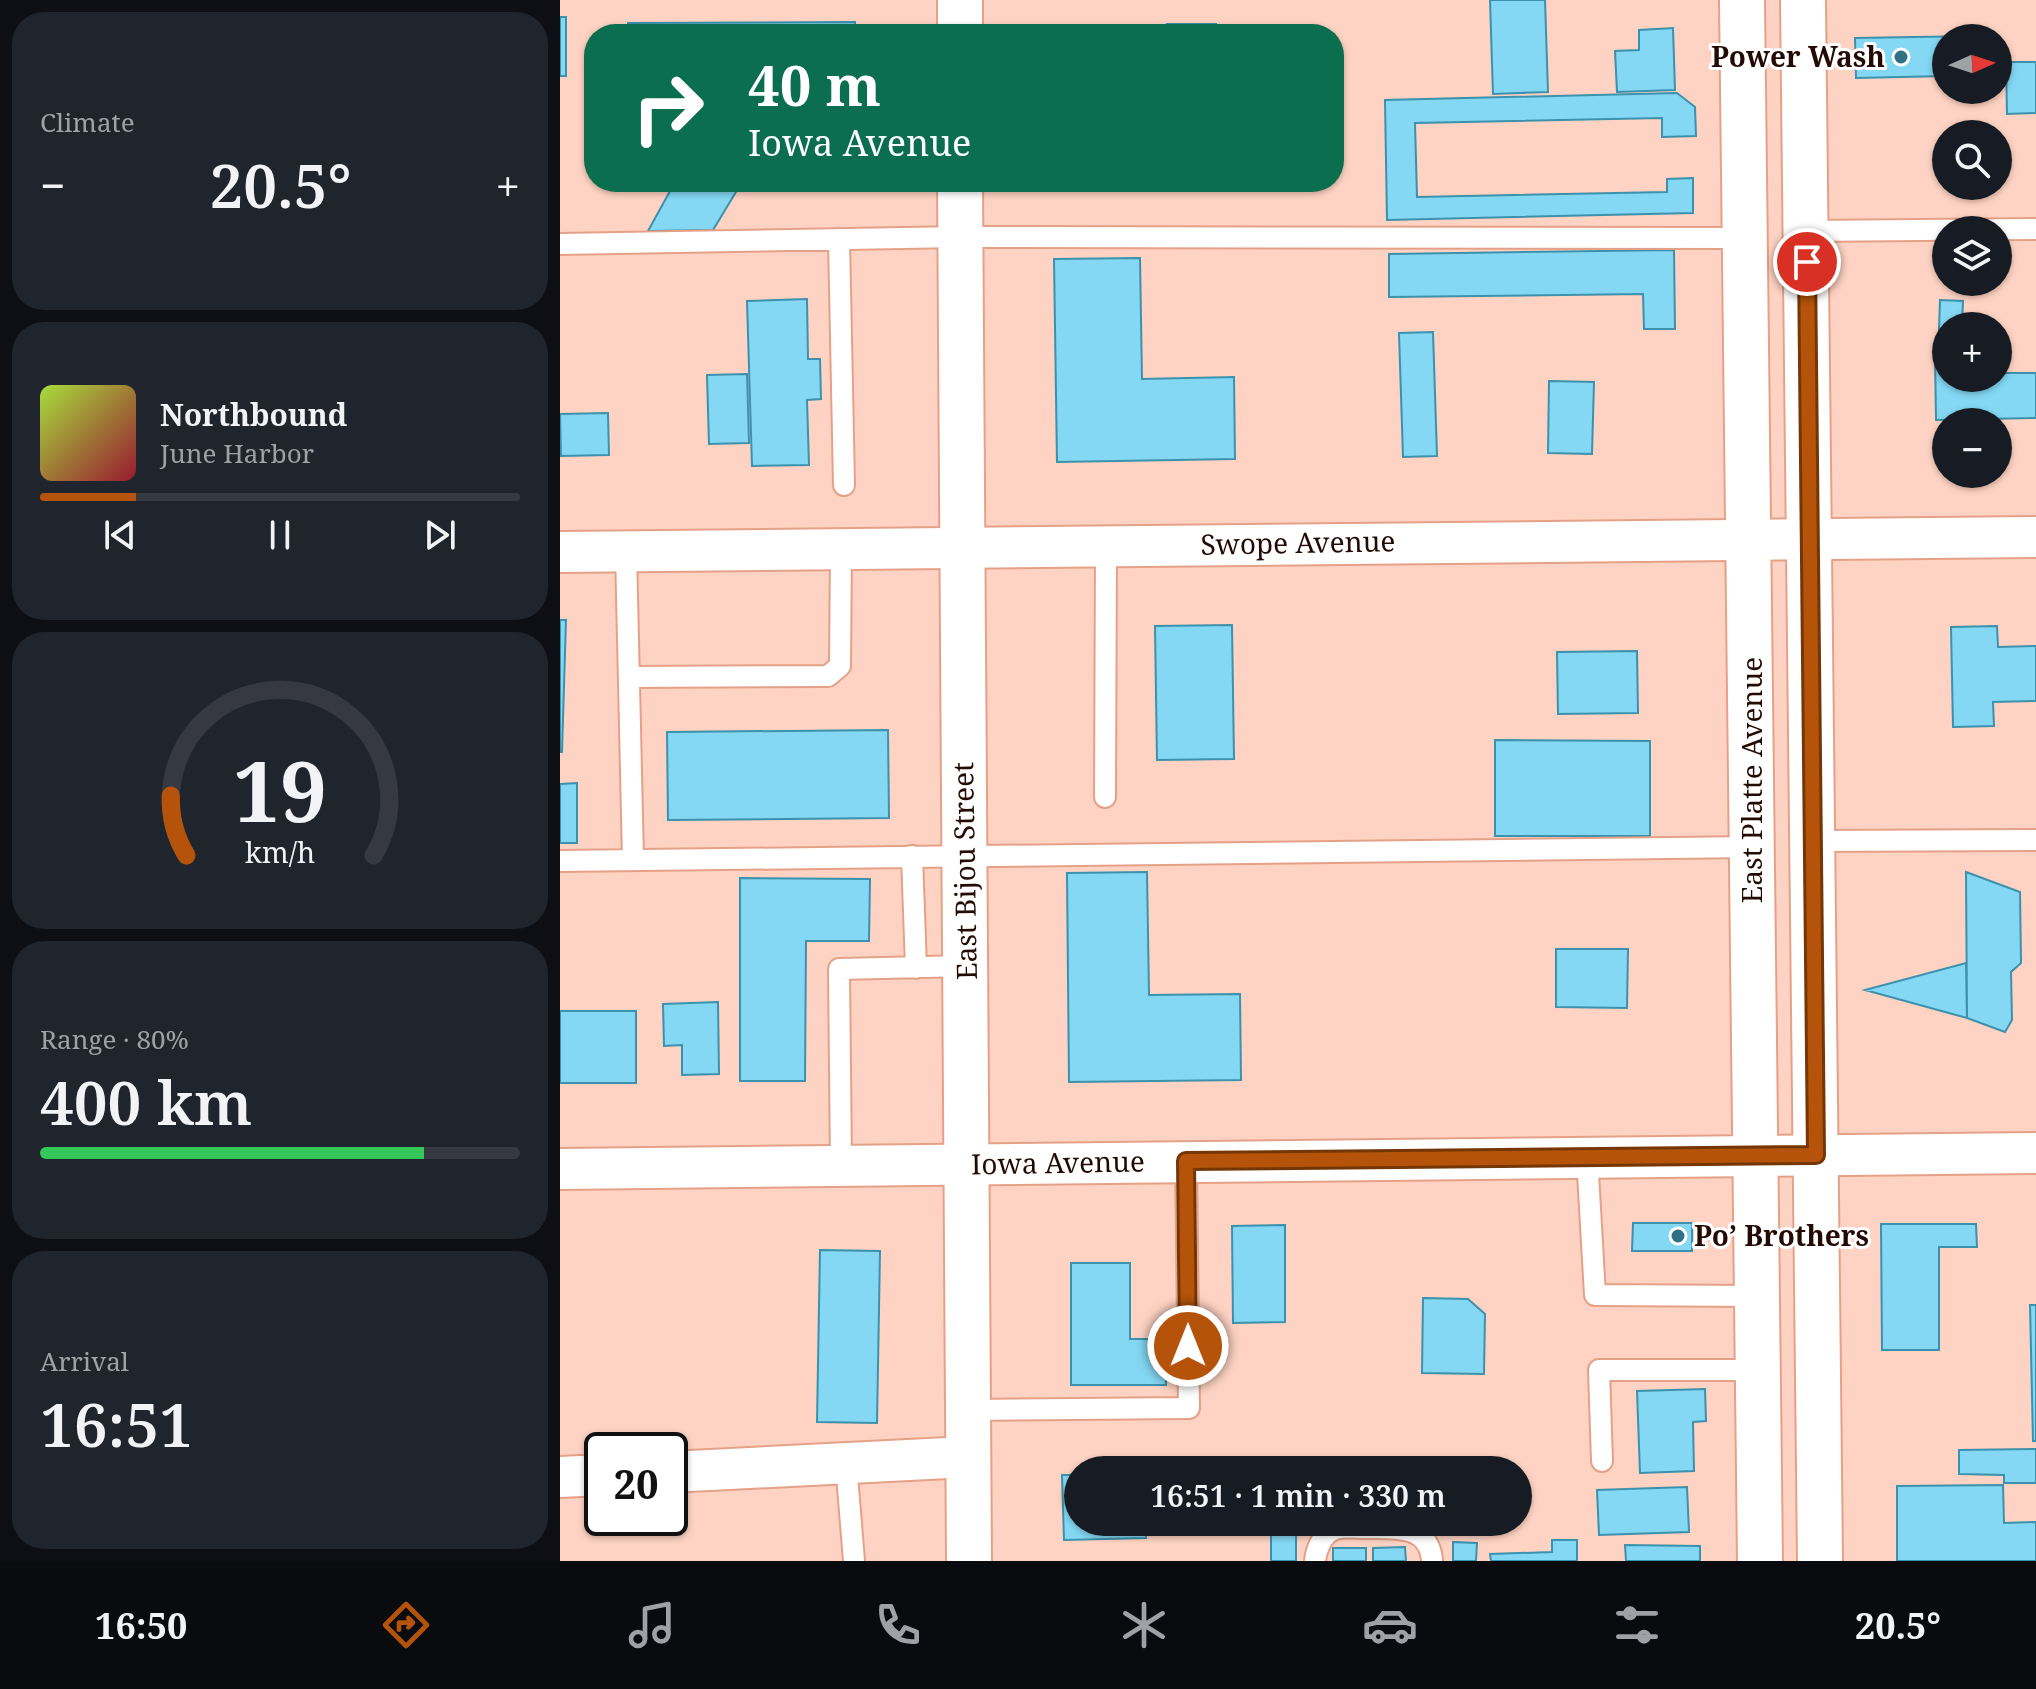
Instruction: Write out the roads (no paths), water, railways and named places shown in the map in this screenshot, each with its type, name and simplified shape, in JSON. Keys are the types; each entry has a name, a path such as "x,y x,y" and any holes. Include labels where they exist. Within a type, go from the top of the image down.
{"main road":[{"path":"960,0 960,24"},
{"name":"East Platte Avenue","path":"1742,0 1760,1561"},
{"path":"1803,0 1820,1561"},
{"name":"East Bijou Street","path":"960,192 969,1164 969,1561"}],"street":[{"name":"Swope Avenue","path":"560,552 2036,537"},
{"name":"Iowa Avenue","path":"560,1169 1756,1153 2036,1153"},
{"path":"688,1471 968,1457"},
{"path":"560,1477 584,1476"}],"lane":[{"path":"1806,231 2036,229"},
{"path":"560,244 960,237 1745,238"},
{"path":"839,239 844,485"},
{"path":"1105,797 1106,545"},
{"path":"629,677 828,676 840,666 841,549"},
{"path":"626,551 633,860"},
{"path":"1813,841 2036,840"},
{"path":"560,861 1753,847"},
{"path":"912,856 916,968"},
{"path":"841,1166 839,969 967,966"},
{"path":"1587,1156 1595,1295 1758,1296"},
{"path":"968,1410 1189,1408 1186,1161"},
{"path":"1602,1461 1599,1370 1758,1370"},
{"path":"846,1463 854,1561"},
{"path":"1315,1561 1324,1537 1335,1528 1406,1528 1420,1534 1432,1548 1432,1561"}],"place":[{"name":"Power Wash","path":"1901,57"},
{"name":"Po’ Brothers","path":"1678,1236"}]}
